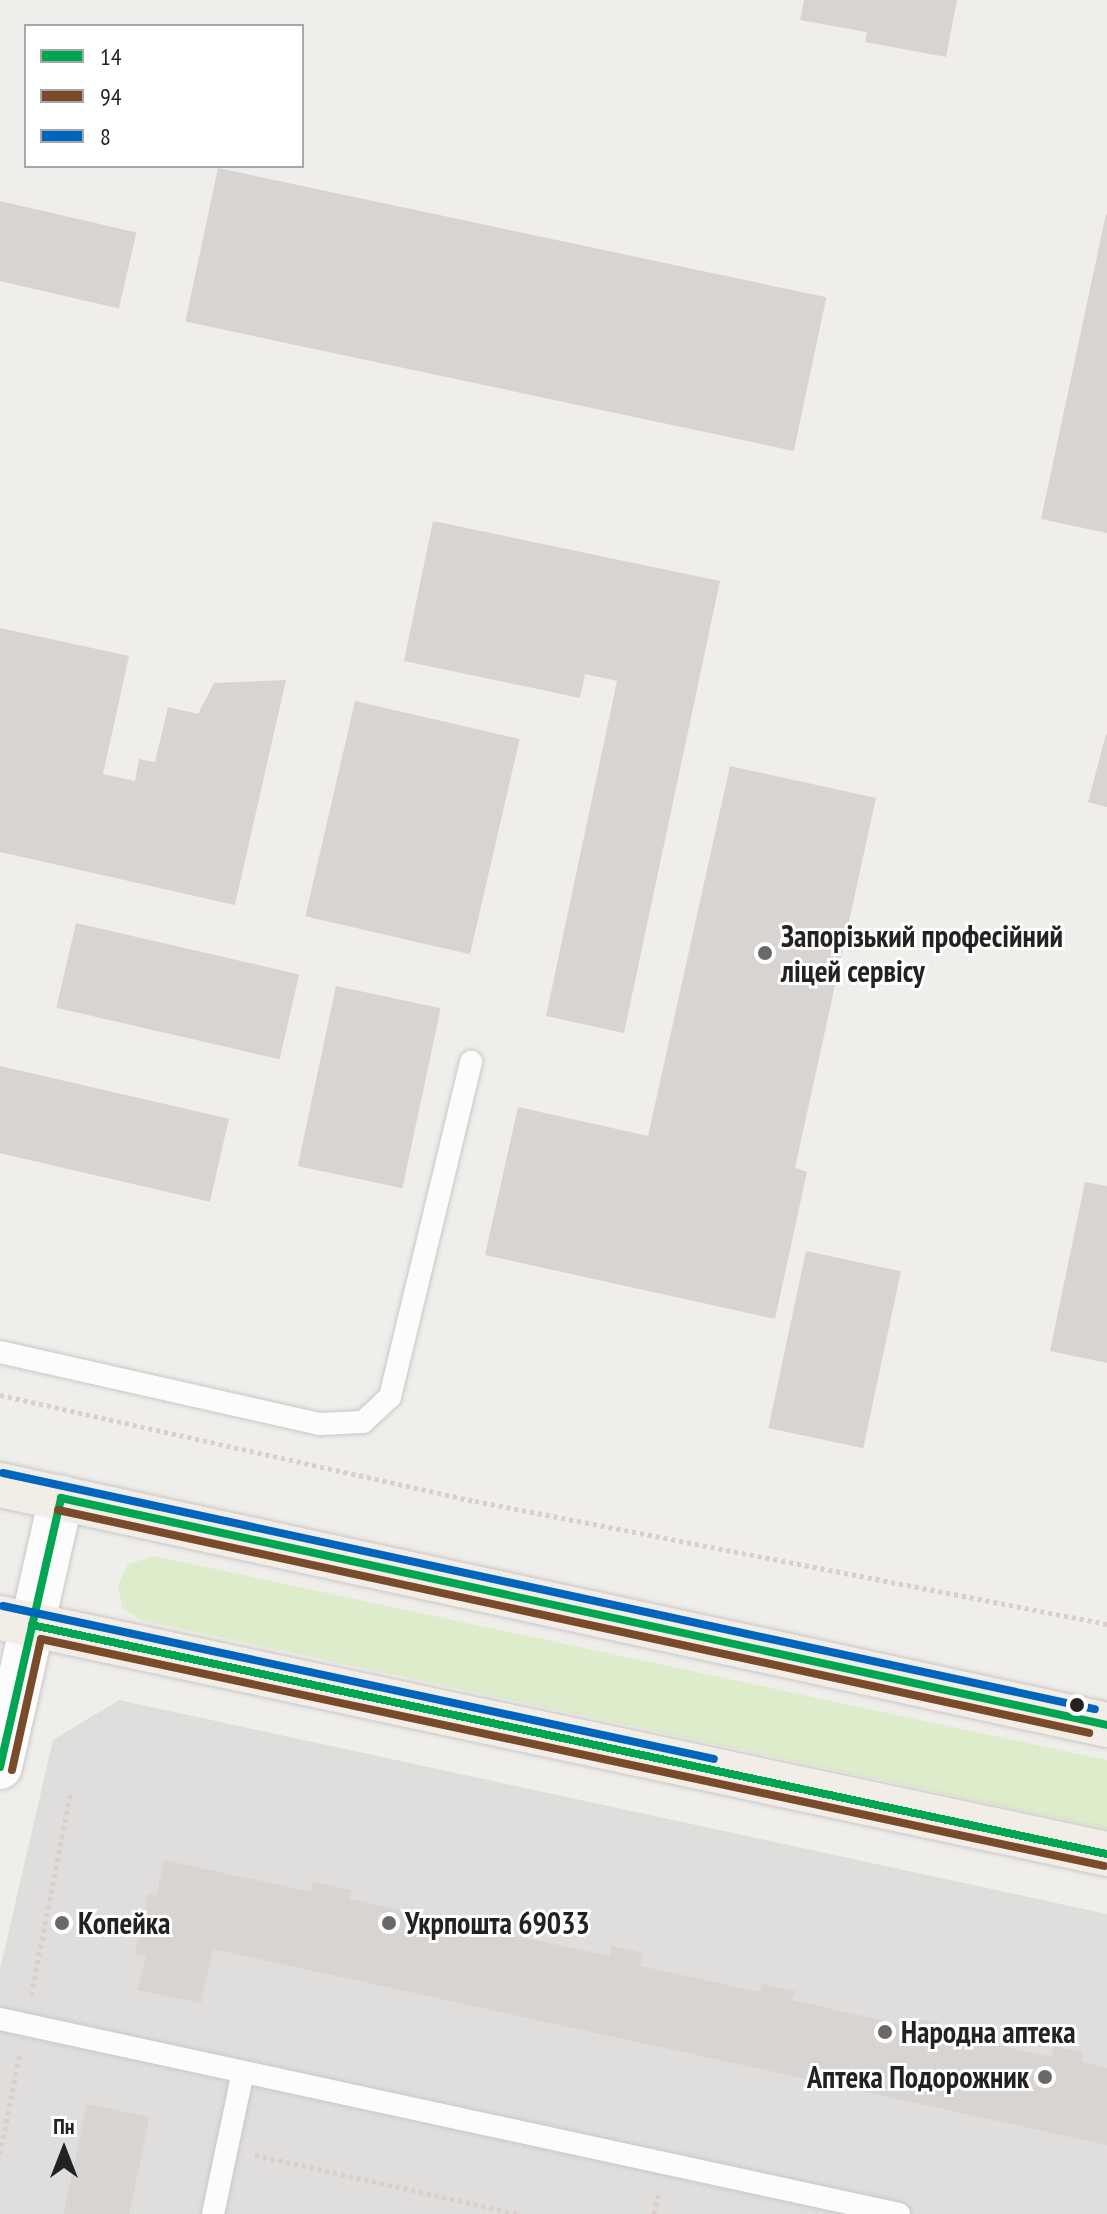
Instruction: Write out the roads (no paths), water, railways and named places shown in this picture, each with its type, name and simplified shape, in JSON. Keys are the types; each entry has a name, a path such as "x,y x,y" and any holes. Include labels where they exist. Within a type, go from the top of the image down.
{"main road":[{"path":"0,1485 1107,1725"},
{"path":"16,1621 1107,1854"}],"street":[{"path":"0,1767 16,1621 61,1498"}],"lane":[{"path":"0,1352 320,1424 363,1422 390,1397 471,1062"},
{"path":"0,2019 899,2214"},
{"path":"213,2214 243,2072"}],"place":[{"name":"Запорізький професійний ліцей сервісу","path":"765,953"},
{"name":"Копейка","path":"62,1923"},
{"name":"Укрпошта 69033","path":"389,1923"},
{"name":"Народна аптека","path":"885,2032"},
{"name":"Аптека Подорожник","path":"1045,2077"}]}
